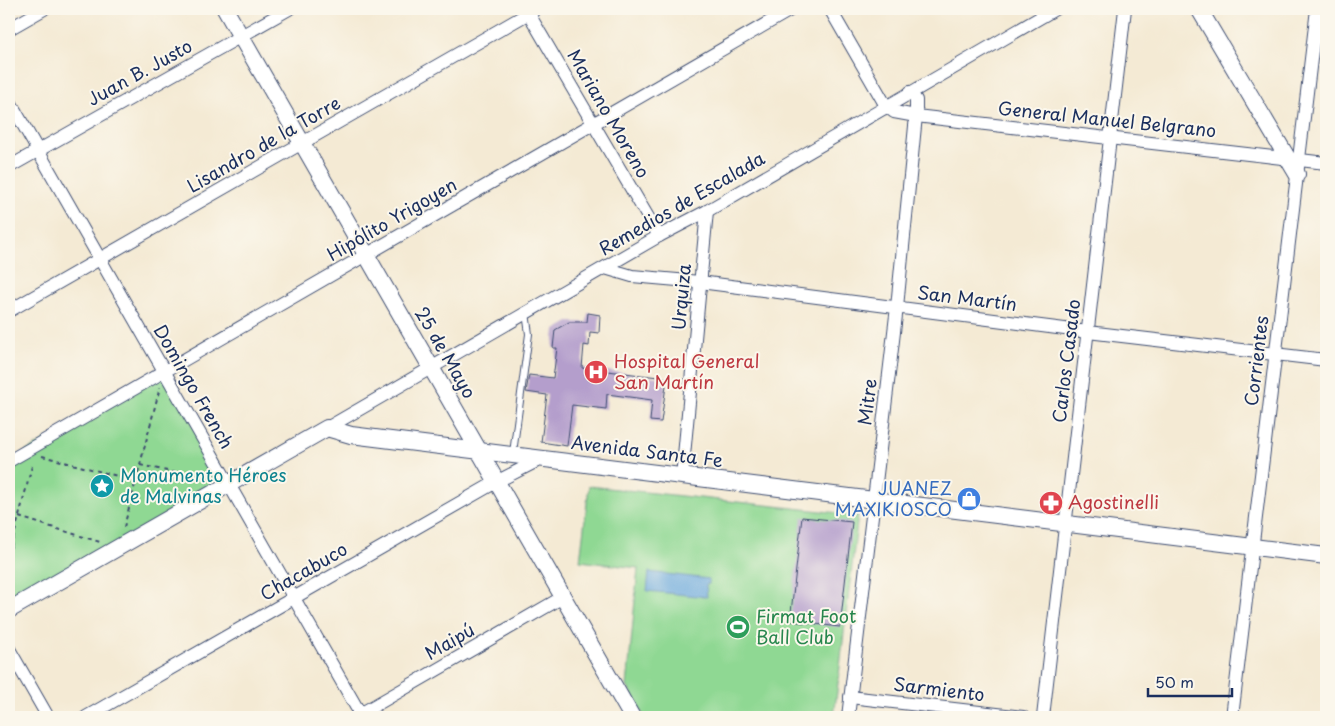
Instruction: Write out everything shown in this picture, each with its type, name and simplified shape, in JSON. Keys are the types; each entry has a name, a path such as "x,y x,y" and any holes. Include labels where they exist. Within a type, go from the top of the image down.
{"street":[{"path":"9,29 44,9"},
{"name":"25 de Mayo","path":"225,9 632,717"},
{"name":"Juan B. Justo","path":"9,167 289,9"},
{"name":"Hipólito Yrigoyen","path":"9,461 792,9"},
{"path":"830,9 886,106"},
{"name":"Remedios de Escalada","path":"327,428 659,236 708,211 1055,9"},
{"name":"Carlos Casado","path":"1043,717 1125,9"},
{"path":"1199,9 1294,164"},
{"name":"Corrientes","path":"1232,717 1275,354 1294,164 1317,9"},
{"name":"Mariano Moreno","path":"530,10 593,124 659,236"},
{"name":"Lisandro de la Torre","path":"9,311 530,10"},
{"name":"Mitre","path":"848,717 897,307 916,116 916,100 910,92"},
{"name":"Domingo French","path":"9,100 359,716"},
{"name":"General Manuel Belgrano","path":"886,106 894,112 916,116 1110,139 1294,164 1326,163"},
{"name":"Urquiza","path":"682,476 708,211"},
{"name":"San Martín","path":"605,268 632,276 700,282 1088,332 1326,360"},
{"path":"9,610 327,428"},
{"name":"Avenida Santa Fe","path":"327,428 351,435 1326,556"},
{"name":"Chacabuco","path":"86,717 496,482 541,459"},
{"name":"Maipú","path":"359,716 563,597"},
{"path":"9,649 48,717"},
{"name":"Sarmiento","path":"850,697 1023,717"}],"lane":[{"path":"513,455 529,334 526,314"}],"path":[{"path":"18,517 119,547 164,372"},
{"path":"9,555 35,454 136,481"},
{"path":"140,466 228,484"},
{"path":"9,534 14,535"}],"green space":[{"path":"164,372 228,484 9,610 9,461"},
{"name":"Firmat Foot Ball Club","path":"589,486 858,515 834,717 644,717 627,686 638,568 580,561"}],"water":[{"path":"649,572 709,579 709,584 706,585 707,597 647,591"}],"building":[{"path":"588,313 600,315 599,333 590,332 589,346 584,345 582,368 667,378 661,422 650,421 652,400 607,394 606,409 572,405 567,446 541,442 547,395 526,392 529,375 553,378 557,348 553,348 555,330 569,322 587,322"},
{"path":"802,517 852,522 840,627 790,621"}],"place":[{"name":"Hospital General San Martín","path":"596,372"},
{"name":"Monumento Héroes de Malvinas","path":"102,486"},
{"name":"JUANEZ MAXIKIOSCO","path":"969,499"},
{"name":"Agostinelli","path":"1051,503"},
{"name":"Firmat Foot Ball Club","path":"738,627"}]}
